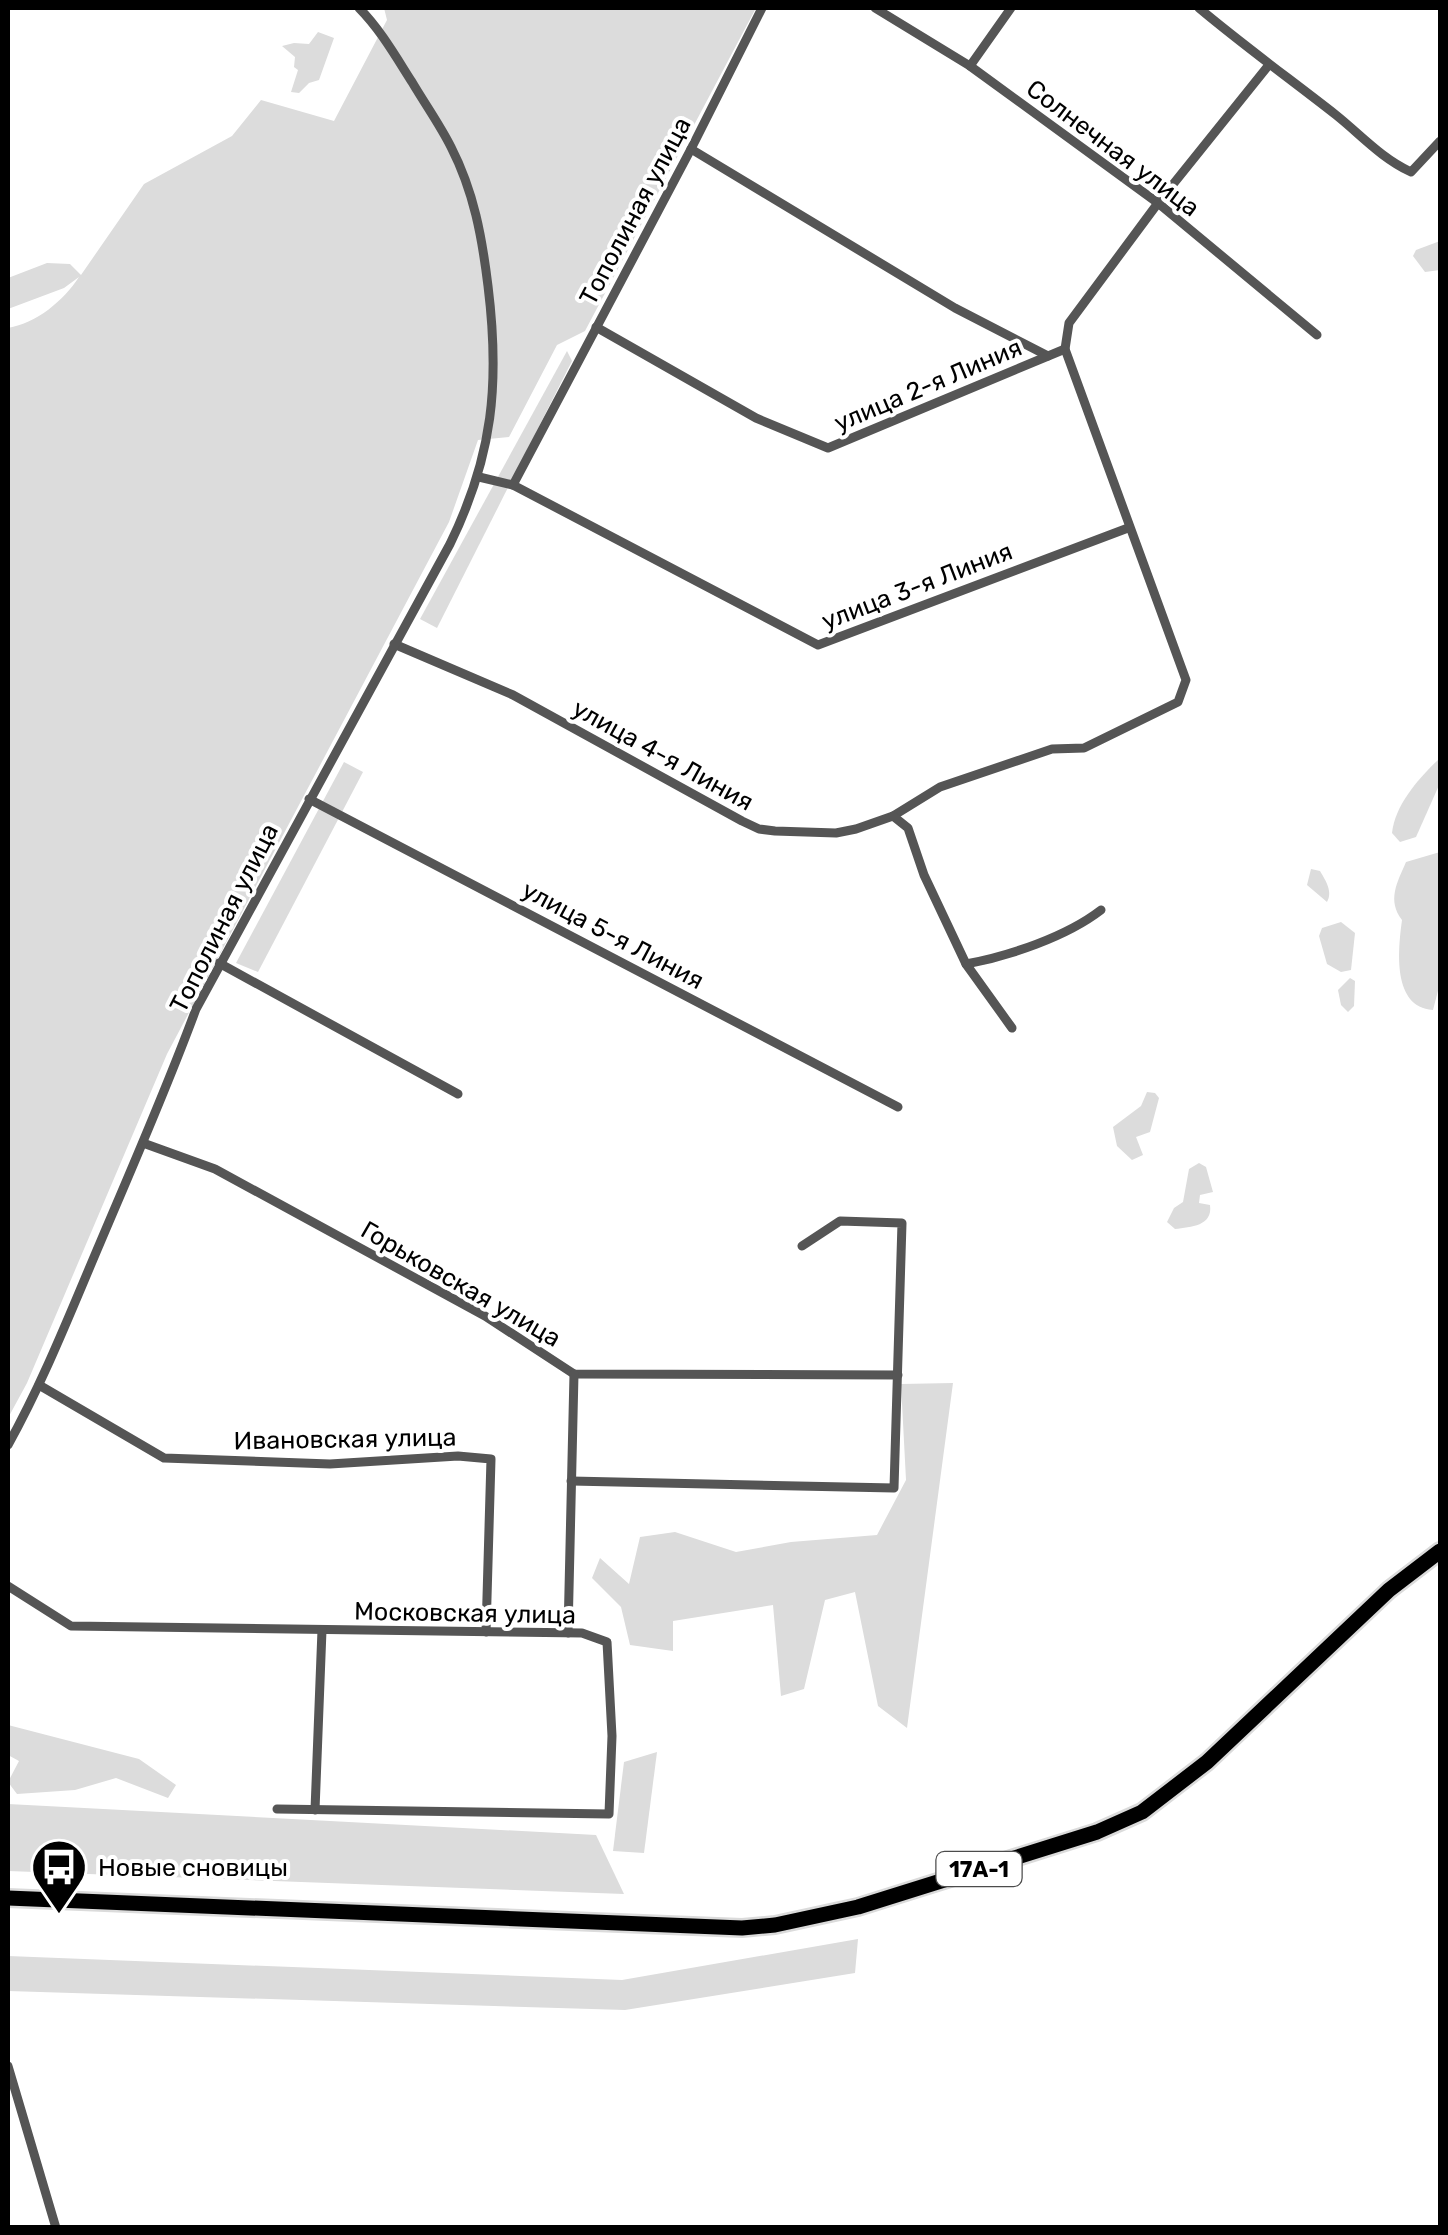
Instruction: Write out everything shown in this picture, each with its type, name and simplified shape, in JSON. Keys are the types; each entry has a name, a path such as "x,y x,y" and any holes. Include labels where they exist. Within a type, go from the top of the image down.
{"main road":[{"name":"17А-1","path":"8,1898 742,1928 822,1917 1097,1832 1142,1812 1207,1762 1389,1590 1440,1550"}],"street":[{"name":"Тополиная улица","path":"8,1445 39,1385 196,1009 450,544 479,477 495,383 495,343 483,238 452,148 360,8"},
{"name":"Тополиная улица","path":"513,485 762,8"},
{"name":"Солнечная улица","path":"875,8 970,66 1158,203 1317,334"},
{"path":"970,66 1011,8"},
{"path":"1198,8 1336,115 1389,162 1411,172 1440,141"},
{"path":"1128,528 1065,349 1069,323 1158,203 1268,66"},
{"path":"691,150 955,308 1048,356"},
{"name":"улица 2-я Линия","path":"596,327 756,418 828,448 1065,349"},
{"name":"улица 3-я Линия","path":"479,477 513,485 818,645 1128,528"},
{"name":"улица 4-я Линия","path":"394,644 512,695 759,829 836,833 893,816 940,787 1052,749 1084,748 1178,702 1186,680 1128,528"},
{"name":"улица 5-я Линия","path":"309,798 898,1108"},
{"path":"893,816 908,828 924,875 966,964 1012,1028"},
{"path":"966,964 1001,958 1088,920 1101,910"},
{"path":"219,963 458,1094"},
{"name":"Горьковская улица","path":"142,1143 214,1169 485,1316 574,1374 898,1375"},
{"path":"571,1481 894,1488 902,1223 840,1221 802,1246"},
{"path":"568,1633 574,1374"},
{"name":"Ивановская улица","path":"39,1385 164,1458 330,1464 458,1456 491,1459 486,1632"},
{"name":"Московская улица","path":"8,1586 72,1626 582,1633 608,1642 612,1736 609,1814 277,1809"},
{"path":"315,1810 322,1630"},
{"path":"8,2066 56,2228"}],"shaded area":[{"path":"384,8 756,8 585,331 557,345 509,437 478,440 449,522 167,1054 27,1383 8,1418 8,328 48,310 79,277 64,288 8,309 8,278 47,263 70,264 81,275 144,184 232,136 261,100 334,121 387,20"},
{"path":"318,32 334,38 319,80 299,93 291,92 298,70 294,67 295,57 282,46 309,44"},
{"path":"1440,241 1440,270 1425,272 1413,256 1416,250"},
{"path":"567,351 572,361 437,628 420,619"},
{"path":"1440,758 1440,783 1416,837 1400,842 1392,833 1398,812 1417,782"},
{"path":"344,762 363,772 258,972 236,963"},
{"path":"1440,852 1440,983 1433,1010 1420,1007 1404,988 1399,961 1402,920 1394,898 1406,862"},
{"path":"1311,869 1320,871 1326,883 1327,902 1307,885"},
{"path":"1341,922 1355,933 1351,970 1341,972 1327,964 1319,936 1322,928"},
{"path":"1350,978 1355,981 1354,1006 1348,1012 1341,1005 1338,990"},
{"path":"1147,1092 1159,1098 1150,1132 1136,1137 1143,1155 1132,1160 1117,1146 1113,1127 1141,1106"},
{"path":"1199,1163 1206,1167 1213,1192 1200,1195 1199,1203 1210,1205 1210,1212 1200,1224 1175,1229 1167,1222 1174,1208 1183,1202 1189,1169"},
{"path":"953,1383 907,1728 878,1706 855,1592 825,1600 804,1689 781,1696 773,1605 673,1621 673,1651 630,1645 621,1607 592,1578 600,1558 629,1584 640,1537 675,1532 736,1552 791,1542 877,1535 906,1480 901,1384"},
{"path":"8,1725 139,1759 176,1785 168,1798 116,1778 75,1790 17,1794 8,1782 19,1761 8,1755"},
{"path":"657,1752 644,1853 613,1851 624,1762"},
{"path":"8,1804 596,1835 624,1894 8,1871"},
{"path":"858,1939 855,1973 625,2010 8,1991 8,1956 622,1980"}],"place":[{"name":"Новые сновицы","path":"59,1916"}]}
